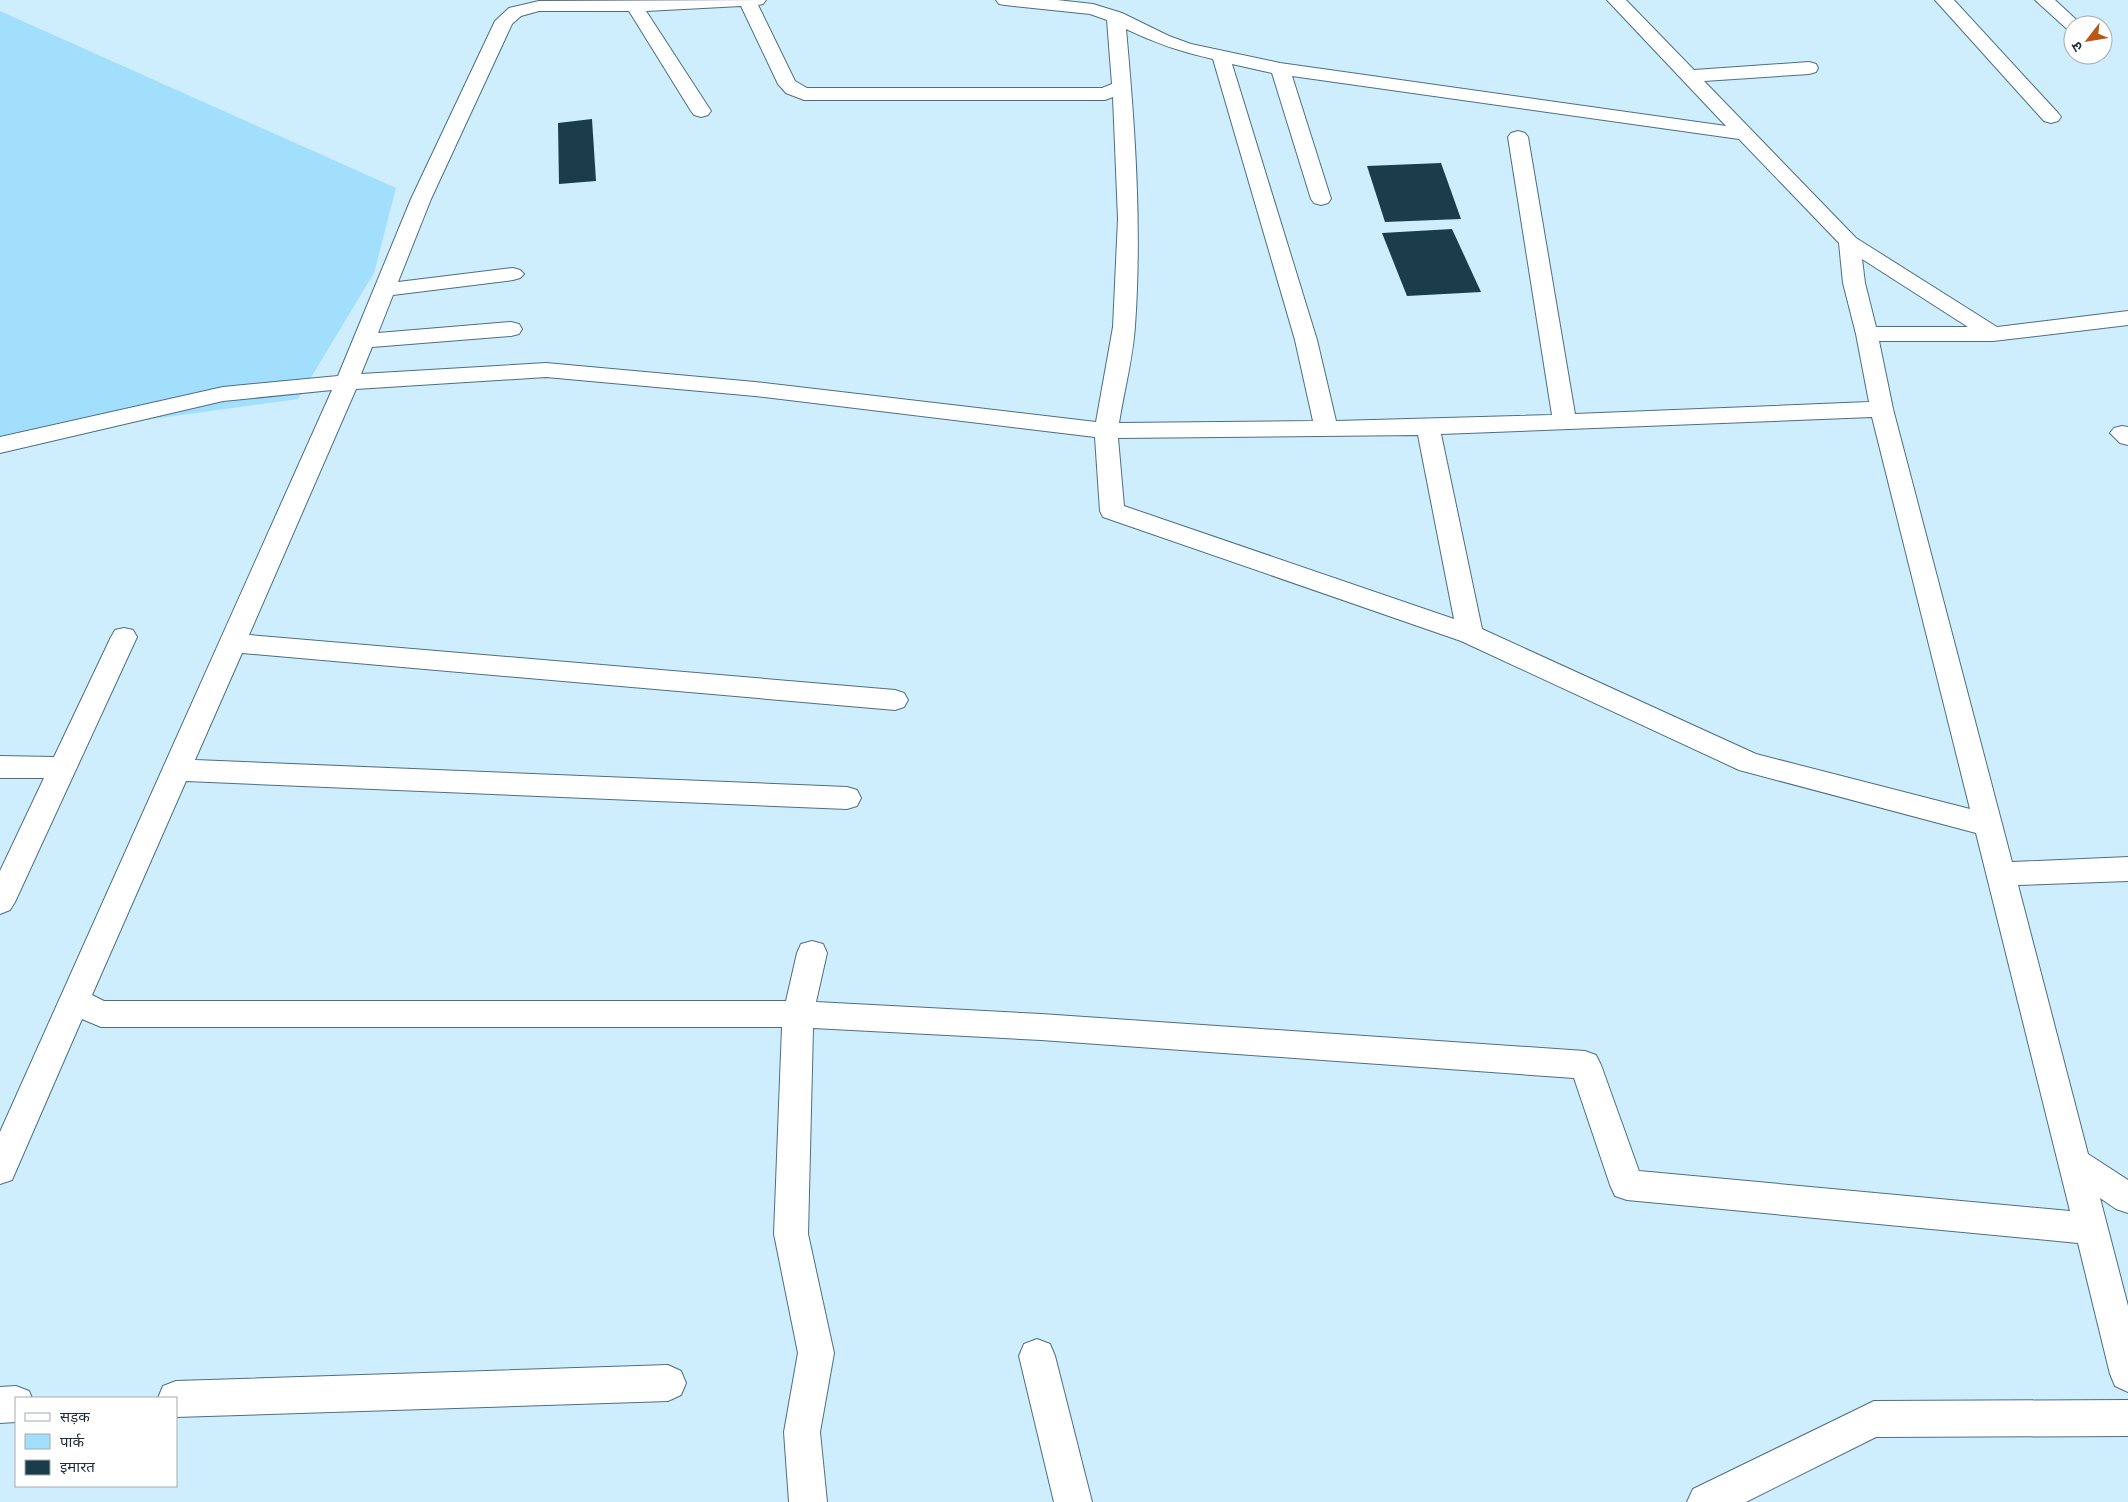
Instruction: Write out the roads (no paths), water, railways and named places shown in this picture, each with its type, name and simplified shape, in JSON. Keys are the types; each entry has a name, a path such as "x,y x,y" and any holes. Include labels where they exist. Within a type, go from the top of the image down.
{"street":[{"path":"747,0 788,84 793,89 804,94 1105,94 1122,87"},
{"path":"0,1168 178,770 347,382 421,200 504,21 516,12 537,3 634,6 757,0"},
{"path":"1005,0 1093,9 1116,17 1163,40 1221,57 1280,70 1745,134"},
{"path":"1616,0 1848,242 1993,334"},
{"path":"1944,0 2051,117"},
{"path":"2044,0 2063,16"},
{"path":"634,6 701,111"},
{"path":"1116,17 1122,87 1128,219 1124,327 1106,431 1112,510 1470,634 1749,763 1988,825"},
{"path":"1221,57 1306,340 1326,428"},
{"path":"1688,76 1809,68"},
{"path":"1280,70 1321,199"},
{"path":"1518,136 1565,422"},
{"path":"1848,242 1854,283 1867,334 1882,409 2128,1374"},
{"path":"384,290 513,274"},
{"path":"1867,334 1993,334 2128,318"},
{"path":"363,341 511,329"},
{"path":"0,445 223,394 347,382 546,370 756,389 1106,431 1428,427 1882,409"},
{"path":"1428,427 1470,634"},
{"path":"0,902 124,637"},
{"path":"233,643 896,700"},
{"path":"0,767 62,768"},
{"path":"178,770 847,798"},
{"path":"2001,874 2128,870"},
{"path":"808,1502 802,1432 816,1353 791,1234 798,1014 812,953"},
{"path":"74,1001 101,1014 798,1014 1051,1027 1585,1065 1627,1185 2091,1228"},
{"path":"2073,1162 2128,1198"},
{"path":"1037,1356 1073,1502"},
{"path":"178,1399 668,1383"},
{"path":"0,1405 15,1404"},
{"path":"1713,1500 1874,1419 2128,1418"}]}
